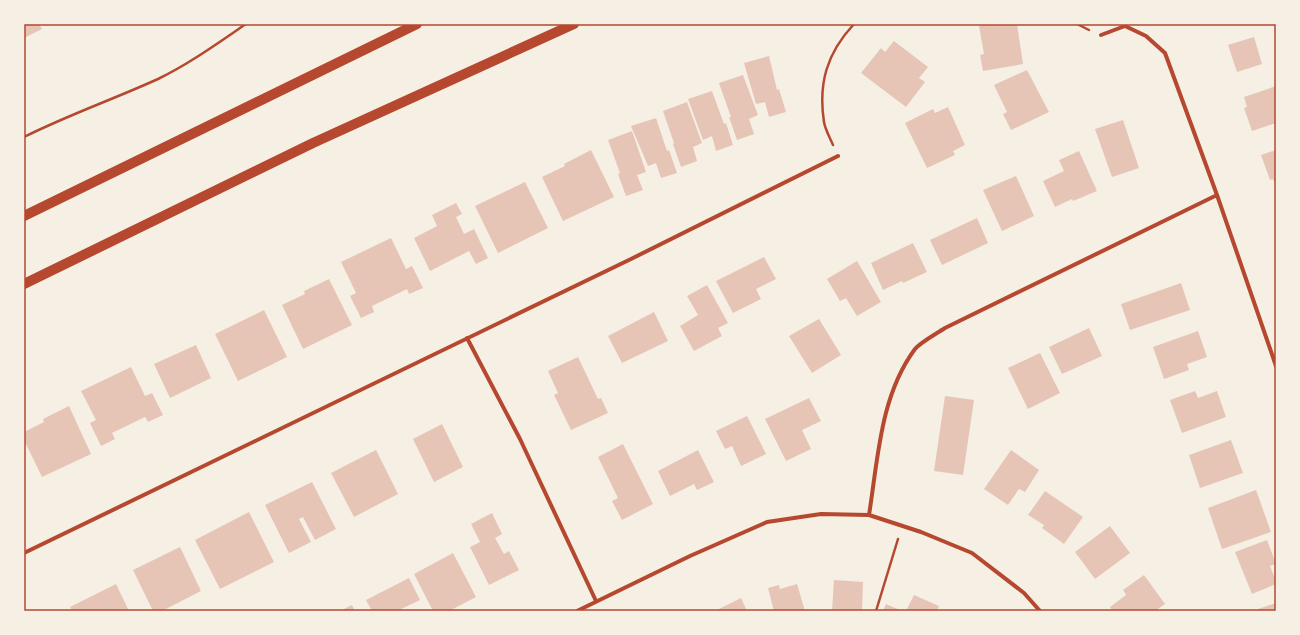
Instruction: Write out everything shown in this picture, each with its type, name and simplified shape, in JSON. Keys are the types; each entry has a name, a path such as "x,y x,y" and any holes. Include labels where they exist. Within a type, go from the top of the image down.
{"main road":[{"path":"24,216 417,24"},
{"path":"24,284 313,143 574,24"}],"street":[{"path":"1101,35 1125,26 1146,36 1165,53 1217,195 1276,366"},
{"path":"24,553 838,156"},
{"path":"869,514 883,421 898,377 916,348 945,328 1217,195"},
{"path":"467,338 520,439 596,601"},
{"path":"577,611 690,556 767,522 821,514 869,514 972,553 1024,593 1040,611"}],"path":[{"path":"24,137 55,122 159,78 213,47 246,24"},
{"path":"838,156 824,123 822,85 831,57 846,32 854,24"},
{"path":"876,611 902,526"}],"building":[{"path":"24,24 39,24 42,29 24,38"},
{"path":"989,24 1017,24 1023,64 983,71 980,55 984,54 979,26"},
{"path":"1254,37 1262,64 1237,72 1228,45"},
{"path":"894,41 928,67 919,78 925,82 906,107 861,73 881,48 885,52"},
{"path":"769,56 777,90 779,89 786,112 769,117 765,102 756,104 744,63"},
{"path":"1027,70 1049,112 1011,130 1003,114 1007,112 994,85"},
{"path":"743,75 758,115 749,119 754,134 737,140 729,117 731,117 719,83"},
{"path":"1276,86 1276,123 1252,131 1244,108 1247,107 1244,97"},
{"path":"712,91 724,124 726,123 733,145 716,151 712,136 703,140 688,99"},
{"path":"687,102 702,143 693,147 697,161 681,167 663,111"},
{"path":"948,107 965,145 953,151 955,155 927,168 905,123 933,109 935,113"},
{"path":"656,118 667,151 669,150 677,173 661,178 656,163 648,166 631,126"},
{"path":"1123,120 1139,168 1112,177 1095,129"},
{"path":"632,131 646,172 637,175 643,190 626,196 618,174 620,173 608,140"},
{"path":"591,150 614,197 563,221 542,177 565,166 564,164"},
{"path":"1276,150 1276,187 1273,179 1270,180 1261,155"},
{"path":"1079,151 1097,191 1073,201 1072,199 1055,207 1043,181 1064,171 1059,160"},
{"path":"1016,176 1034,216 1002,231 983,190"},
{"path":"525,182 548,228 498,253 475,206"},
{"path":"456,203 462,214 456,217 464,234 474,229 488,258 476,264 469,251 430,271 414,238 437,226 432,215"},
{"path":"977,218 988,243 942,265 930,240"},
{"path":"391,238 406,269 412,266 423,288 409,294 407,289 372,306 374,312 361,318 350,296 356,293 341,262"},
{"path":"913,243 927,272 883,290 871,263"},
{"path":"764,257 776,279 756,289 761,299 733,313 716,281"},
{"path":"857,261 881,302 857,316 846,298 840,301 827,279"},
{"path":"329,279 352,325 303,349 282,305 305,294 304,291"},
{"path":"1181,283 1190,310 1130,330 1121,304"},
{"path":"707,285 728,323 718,328 722,336 694,351 680,326 698,315 687,296"},
{"path":"264,310 287,357 238,381 215,334"},
{"path":"654,312 668,341 622,363 608,336"},
{"path":"819,319 841,355 812,373 789,336"},
{"path":"1089,328 1102,356 1062,374 1049,347"},
{"path":"1198,331 1207,357 1187,364 1189,370 1164,379 1153,347"},
{"path":"196,345 211,378 170,398 154,364"},
{"path":"1040,353 1060,393 1028,409 1008,368"},
{"path":"578,357 598,399 601,398 608,413 571,430 554,395 558,393 548,371"},
{"path":"131,367 145,396 152,393 163,415 148,422 145,417 112,433 115,439 101,446 90,423 96,420 81,391"},
{"path":"1195,391 1198,398 1217,391 1226,417 1182,433 1170,400"},
{"path":"945,396 974,400 963,475 934,471"},
{"path":"809,398 821,421 802,430 811,449 786,461 765,419"},
{"path":"69,406 91,454 42,477 24,440 24,432 44,422 43,419"},
{"path":"747,416 766,454 741,466 732,446 725,449 716,431"},
{"path":"442,424 463,467 434,482 413,439"},
{"path":"1231,440 1243,473 1200,488 1189,455"},
{"path":"623,444 653,504 622,520 612,501 618,498 598,457"},
{"path":"376,450 398,494 354,517 331,473"},
{"path":"698,450 714,482 697,490 694,484 670,496 658,471"},
{"path":"1011,450 1039,470 1025,492 1019,489 1008,505 984,489"},
{"path":"312,482 336,529 315,540 303,517 299,519 311,542 289,553 265,505"},
{"path":"1256,490 1271,532 1222,549 1208,508"},
{"path":"1045,491 1083,517 1064,544 1042,528 1044,525 1028,515"},
{"path":"249,512 274,562 220,589 195,540"},
{"path":"492,513 502,534 495,538 504,554 509,551 519,570 489,585 470,547 480,542 471,524"},
{"path":"1110,526 1130,553 1095,579 1075,552"},
{"path":"1267,540 1276,564 1270,566 1276,584 1252,594 1235,552"},
{"path":"180,547 201,591 162,611 153,611 133,570"},
{"path":"453,553 476,597 449,611 433,611 414,574"},
{"path":"1144,575 1165,604 1155,611 1112,611 1110,607 1126,595 1123,590"},
{"path":"409,578 420,600 401,609 403,611 372,611 366,600"},
{"path":"834,580 863,582 862,611 832,611"},
{"path":"116,584 129,611 72,611 70,607"},
{"path":"797,584 805,611 774,611 768,588 779,585 780,589"},
{"path":"914,595 939,606 937,611 906,611"},
{"path":"741,598 747,611 715,611"},
{"path":"1276,603 1276,611 1259,611 1258,609"},
{"path":"886,604 902,611 883,611"},
{"path":"352,605 355,611 340,611"}]}
